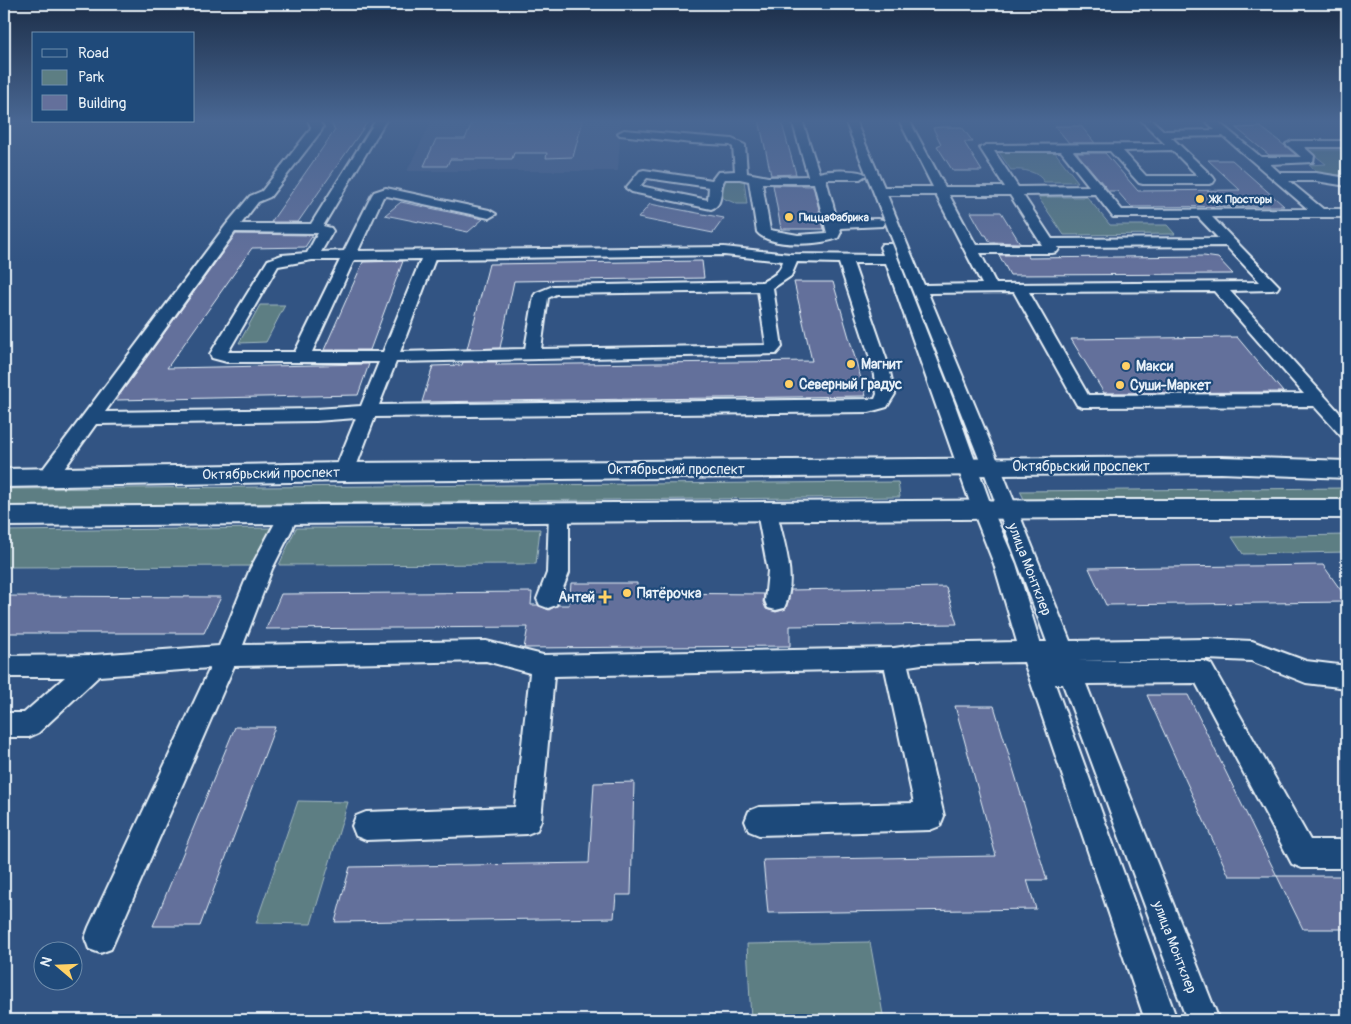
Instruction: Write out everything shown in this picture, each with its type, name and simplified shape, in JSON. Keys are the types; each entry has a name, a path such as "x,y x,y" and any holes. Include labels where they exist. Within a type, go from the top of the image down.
{"main road":[{"name":"Октябрьский проспект","path":"4,478 344,472 991,466 1221,465 1347,470"},
{"path":"4,517 1347,509"}],"street":[{"path":"47,478 231,228 254,199 266,194 286,168"},
{"path":"315,228 352,168"},
{"path":"740,168 741,175"},
{"path":"755,179 764,232 780,238 825,238 833,235 813,168"},
{"name":"улица Монтклер","path":"857,168 968,467 995,511 1061,651 1203,1020"},
{"name":"улица Монтклер","path":"869,168 991,466 995,511 1005,564 1040,674 1161,1020"},
{"path":"928,168 991,288"},
{"path":"971,249 1052,249 999,168"},
{"path":"1080,168 1118,214 1347,212"},
{"path":"1132,168 1143,180 1208,180 1195,168"},
{"path":"1267,168 1320,213"},
{"path":"715,184 642,174 632,188 711,205 714,202 715,184 722,175 741,175 755,179 817,179 825,175 860,176"},
{"path":"1278,177 1316,177 1347,182"},
{"path":"878,191 1099,190"},
{"path":"301,357 348,255 380,193 386,192 489,214"},
{"path":"947,204 966,204"},
{"path":"994,204 1022,204"},
{"path":"918,288 1272,286 1202,213"},
{"path":"831,224 878,223"},
{"path":"231,228 315,228 326,231 312,256"},
{"path":"1048,243 1230,242"},
{"path":"765,286 774,347 770,350 390,357 227,357 218,354 273,263 279,259 348,255 724,251 790,258 891,259"},
{"path":"344,472 430,254"},
{"path":"532,355 541,296 546,292 553,290 765,286 784,276 790,265 790,258"},
{"path":"91,418 316,415 368,411 869,406 881,403 886,394 880,364 844,259"},
{"path":"1219,287 1347,432"},
{"path":"1019,288 1083,401 1319,400"},
{"path":"767,512 779,571 776,600"},
{"path":"548,599 558,573 559,513"},
{"path":"100,938 227,656 261,569 289,515"},
{"path":"4,666 94,666 227,656 486,651 544,666 894,658 922,654 1207,648 1252,651 1306,672 1347,677"},
{"path":"759,821 930,816 894,658"},
{"path":"4,726 29,725 94,666"},
{"path":"366,826 527,820 544,666"},
{"path":"1040,674 1203,672 1302,854 1347,854"}],"shaded area":[{"path":"409,168 618,168 618,171 407,171"}],"green space":[{"path":"1009,168 1067,168 1078,182 1044,182 1034,173 1011,170"},
{"path":"1313,168 1347,168 1347,175 1322,175"},
{"path":"726,179 744,179 747,204 737,204 723,198 722,183"},
{"path":"1038,197 1087,197 1110,225 1167,225 1175,234 1064,235"},
{"path":"260,305 285,305 266,342 239,343"},
{"path":"898,482 900,497 4,506 4,489"},
{"path":"1347,488 1347,500 1026,503 1020,491"},
{"path":"273,528 257,566 4,567 4,531"},
{"path":"296,528 540,529 536,564 279,565"},
{"path":"1347,535 1347,552 1243,554 1232,537"},
{"path":"298,801 348,802 311,924 256,923"},
{"path":"870,942 884,1020 751,1020 747,944"}],"building":[{"path":"309,168 336,168 298,222 271,222"},
{"path":"769,168 794,168 796,174 771,175"},
{"path":"951,168 980,168 982,171 953,171"},
{"name":"ЖК Просторы","path":"1089,168 1118,168 1138,191 1240,190 1216,168 1241,168 1284,206 1131,207 1117,191 1109,191"},
{"path":"773,185 813,186 824,229 781,229"},
{"path":"401,202 483,219 468,232 385,215"},
{"path":"650,204 724,218 713,233 638,218"},
{"path":"971,212 1001,212 1020,243 990,242"},
{"path":"236,234 313,235 305,247 252,248 167,368 369,364 358,395 116,400"},
{"path":"999,255 1027,255 1029,258 1204,256 1218,258 1233,274 1010,275"},
{"path":"403,261 370,350 324,350 363,262"},
{"path":"702,261 704,278 514,281 500,348 467,349 489,264"},
{"path":"794,282 833,282 866,396 422,402 433,366 462,365 463,362 497,362 496,365 812,361"},
{"path":"1237,337 1283,392 1104,393 1071,339"},
{"path":"1323,565 1347,599 1347,602 1106,605 1089,568"},
{"path":"571,583 637,583 637,593 764,594 763,602 766,609 776,612 786,609 791,590 946,587 957,624 790,626 790,646 524,648 528,627 266,629 281,594 532,592 531,605 538,605 549,610 558,605 569,605"},
{"path":"4,596 221,597 204,633 4,633"},
{"path":"1147,695 1188,695 1277,876 1229,876"},
{"path":"955,706 994,706 1047,880 1027,880 1036,909 768,913 763,860 996,856"},
{"path":"235,727 275,727 200,926 153,926"},
{"path":"634,782 631,895 616,895 614,918 335,922 350,867 589,863 594,783"},
{"path":"1277,876 1347,876 1347,929 1303,929"}],"place":[{"name":"ЖК Просторы","path":"1200,199"},
{"name":"ПиццаФабрика","path":"789,217"},
{"name":"Магнит","path":"851,364"},
{"name":"Макси","path":"1126,366"},
{"name":"Северный Градус","path":"789,384"},
{"name":"Суши-Маркет","path":"1120,385"},
{"name":"Пятёрочка","path":"627,593"},
{"name":"Антей","path":"605,597"}]}
